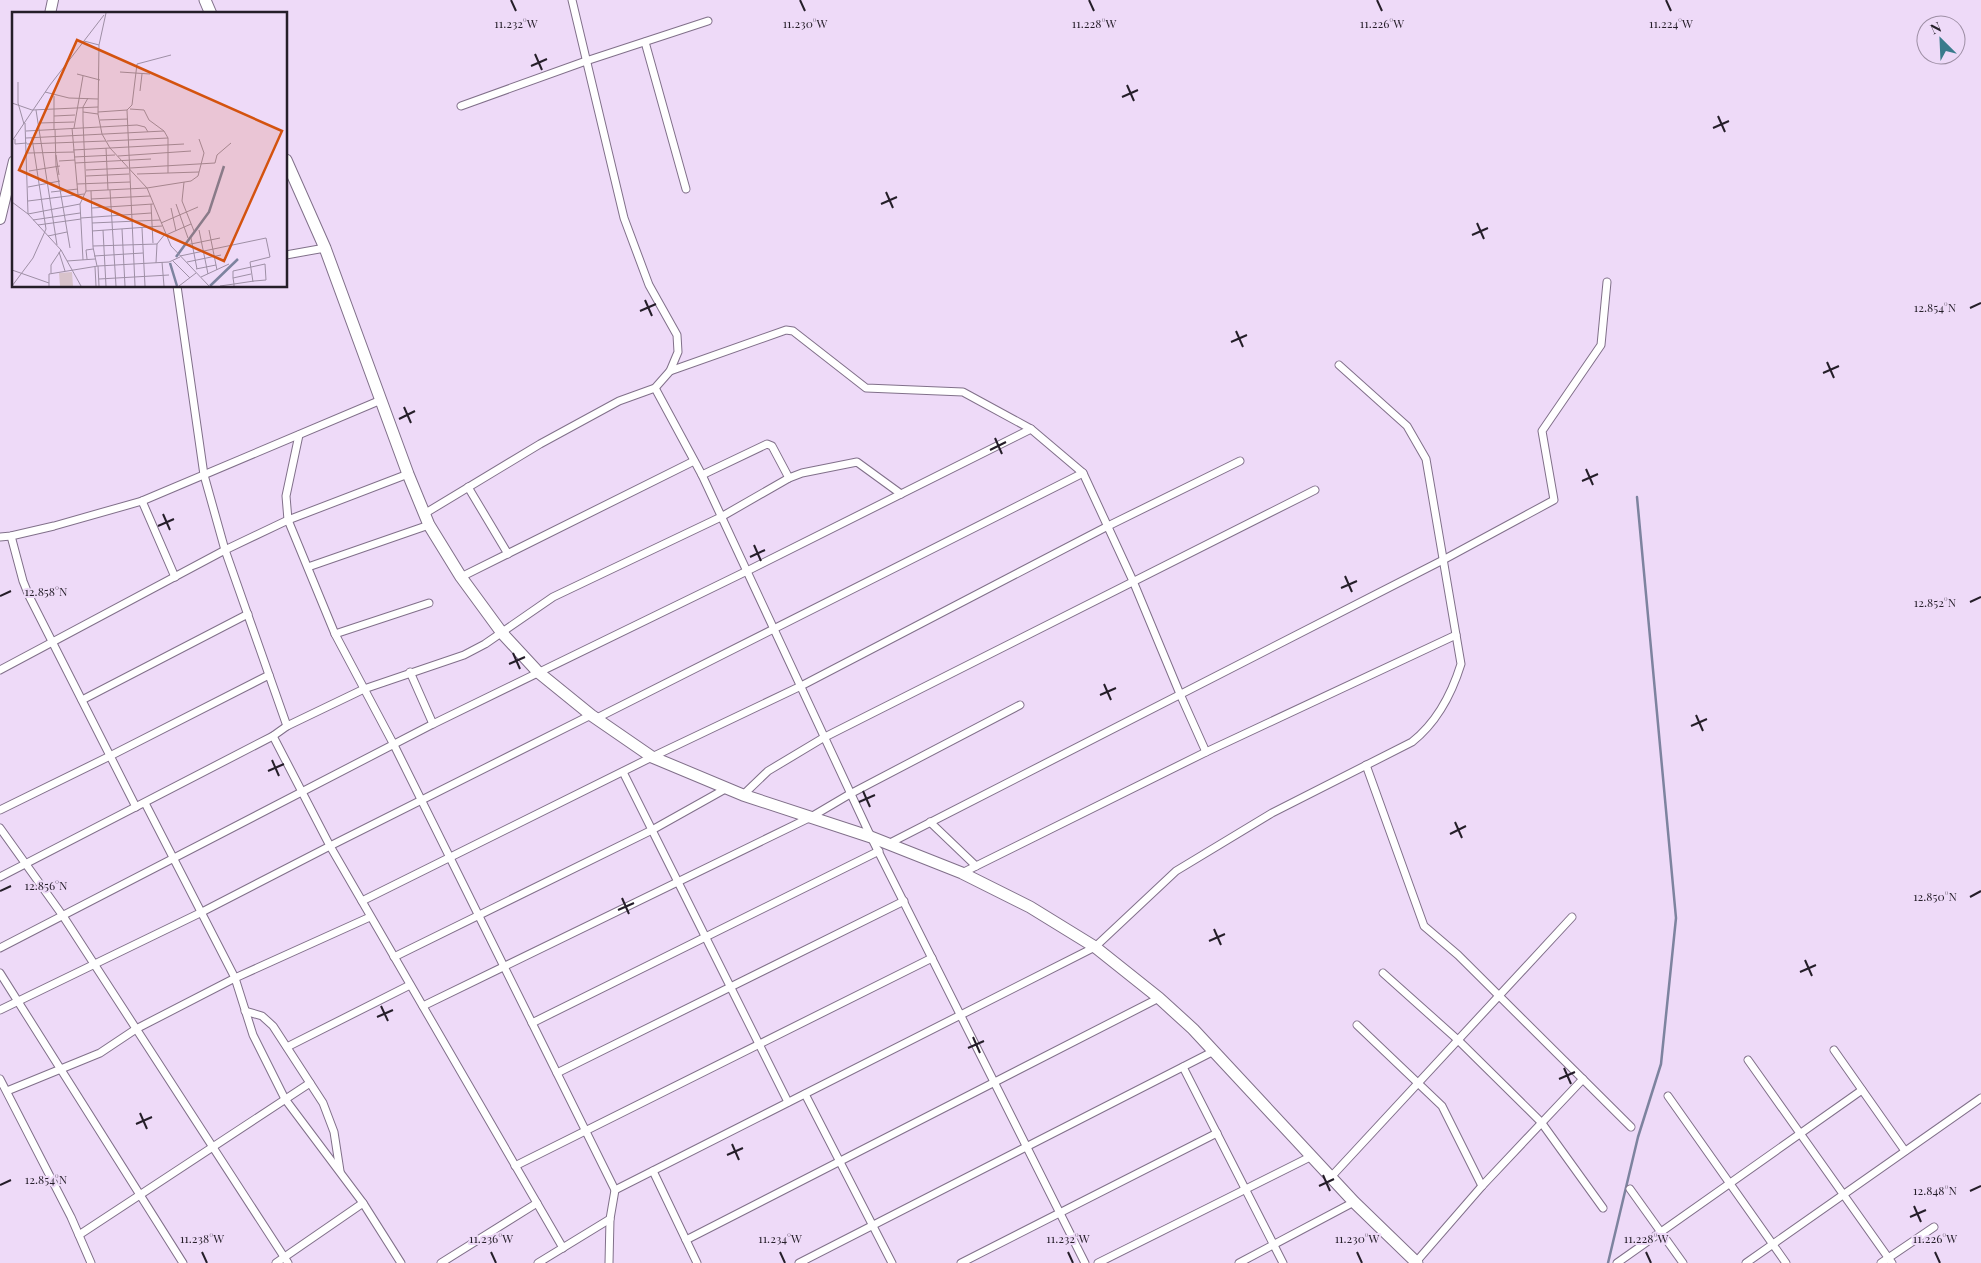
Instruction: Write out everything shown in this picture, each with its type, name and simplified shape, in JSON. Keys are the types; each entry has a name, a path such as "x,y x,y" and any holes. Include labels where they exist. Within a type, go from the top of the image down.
{"main road":[{"path":"205,0 210,12"},
{"path":"288,165 325,248 408,474 429,525 461,577 502,632 538,672 594,717 652,758 743,794 871,837 883,847 962,873 1030,907 1095,946 1159,998 1214,1051 1354,1202 1412,1261"},
{"path":"0,219 12,169"}],"street":[{"path":"424,514 540,444 619,401 655,388 670,371 678,352 677,335 649,285 624,218 572,0"},
{"path":"461,106 708,20"},
{"path":"645,42 686,189"},
{"path":"288,254 325,248"},
{"path":"532,1023 883,847 1443,560 1554,500 1542,431 1601,345 1607,282"},
{"path":"177,288 204,475 225,550 287,726"},
{"path":"670,371 786,330 793,331 866,388 963,392 1031,429 1083,474 1133,581 1206,752"},
{"path":"615,1190 1095,946 1176,871 1272,813 1412,742 1425,732 1453,687 1461,664 1426,459 1407,426 1339,365"},
{"path":"655,388 702,475 871,837"},
{"path":"0,537 54,526 142,501 381,400"},
{"path":"0,948 433,724 747,571 1031,429"},
{"path":"299,435 286,496 288,520 335,634 394,745 615,1190 610,1219 609,1263"},
{"path":"702,475 767,444 772,446 789,478"},
{"path":"461,577 694,461"},
{"path":"362,901 801,686 1108,526 1240,461"},
{"path":"0,877 273,736 287,726 364,689 464,655 485,644 553,597 721,517 789,478 802,473 858,462 901,494"},
{"path":"0,670 225,550 288,520 408,474"},
{"path":"0,1010 200,913 421,800 594,717 1083,474"},
{"path":"468,487 508,554"},
{"path":"743,794 768,771 824,738 1315,490"},
{"path":"142,501 175,577"},
{"path":"308,567 429,525"},
{"path":"12,536 23,581 136,807"},
{"path":"335,634 429,603"},
{"path":"82,700 248,614"},
{"path":"962,873 1206,752 1456,635"},
{"path":"410,672 433,724"},
{"path":"0,810 269,675"},
{"path":"422,1006 811,817 850,794 1020,705"},
{"path":"273,736 330,846 370,917 563,1248"},
{"path":"1366,766 1424,926 1458,955 1631,1127"},
{"path":"623,772 788,1102"},
{"path":"394,957 652,830 727,788"},
{"path":"145,803 235,978 253,1035 285,1099 363,1203 402,1263"},
{"path":"930,822 976,866"},
{"path":"0,828 63,916 286,1260"},
{"path":"883,847 904,901 1085,1263"},
{"path":"557,1073 904,901"},
{"path":"7,1090 100,1053 136,1029 235,978 370,917"},
{"path":"1331,1177 1572,917"},
{"path":"515,1166 932,958"},
{"path":"0,973 183,1263"},
{"path":"1383,973 1458,1040 1541,1122 1603,1208"},
{"path":"287,1047 410,984"},
{"path":"686,1240 1159,998"},
{"path":"245,1011 262,1016 273,1026 323,1103 334,1132 340,1172"},
{"path":"1357,1025 1442,1106 1482,1186"},
{"path":"1834,1050 1906,1151"},
{"path":"799,1263 1214,1051"},
{"path":"1748,1060 1890,1260"},
{"path":"1184,1066 1283,1263"},
{"path":"0,1079 79,1235 91,1263"},
{"path":"1412,1261 1583,1079"},
{"path":"79,1235 310,1083"},
{"path":"1617,1263 1862,1090"},
{"path":"805,1094 892,1263"},
{"path":"1668,1096 1786,1263"},
{"path":"1746,1263 1981,1098"},
{"path":"961,1263 1217,1133"},
{"path":"1098,1263 1312,1156"},
{"path":"653,1171 697,1263"},
{"path":"1630,1189 1683,1263"},
{"path":"1238,1263 1354,1202"},
{"path":"276,1263 286,1260 363,1203"},
{"path":"440,1263 537,1203"},
{"path":"538,1263 610,1219"},
{"path":"1881,1263 1890,1260 1934,1226"}],"waterway":[{"path":"1608,1263 1638,1137 1661,1064 1676,918 1637,497"}]}
